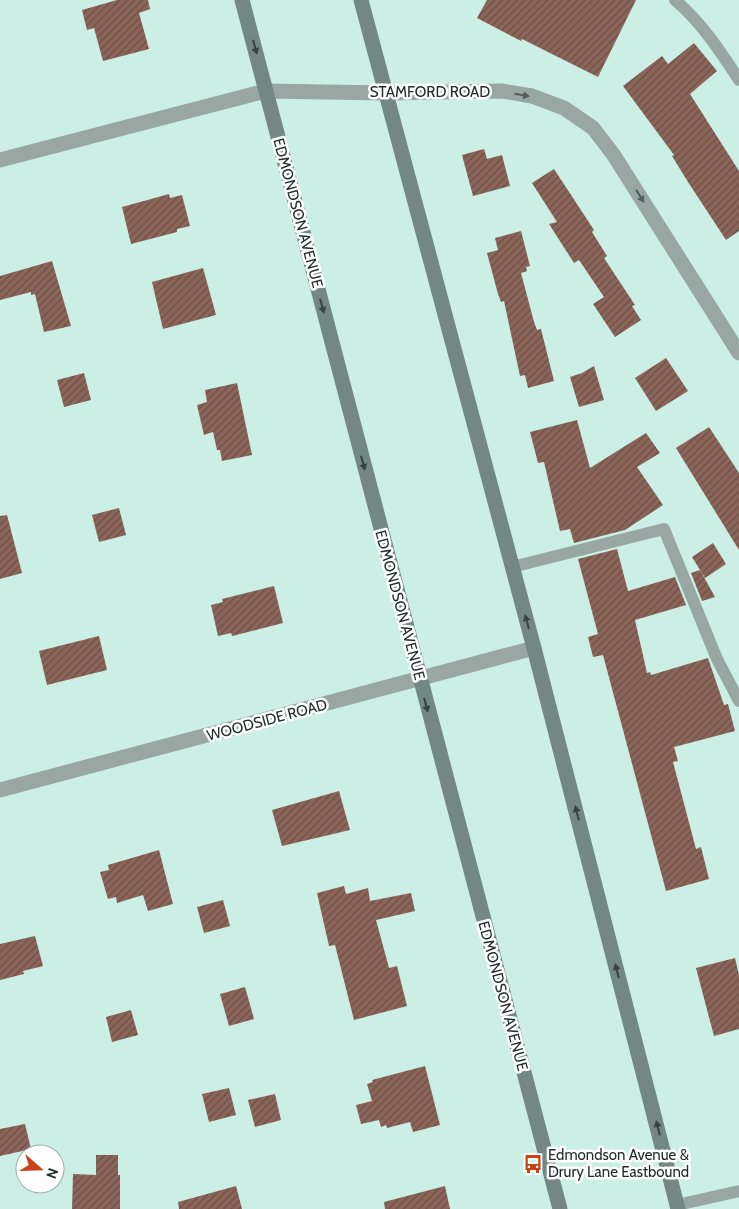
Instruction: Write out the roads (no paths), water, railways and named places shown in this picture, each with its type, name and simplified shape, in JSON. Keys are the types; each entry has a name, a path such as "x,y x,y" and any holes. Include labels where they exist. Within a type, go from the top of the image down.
{"main road":[{"name":"EDMONDSON AVENUE","path":"242,0 419,680 560,1209"},
{"path":"362,0 534,648 678,1207"}],"street":[{"name":"STAMFORD ROAD","path":"0,160 266,91 502,92 532,96 564,108 593,128 613,154 739,353"},
{"name":"WOODSIDE ROAD","path":"0,790 534,648"}],"lane":[{"path":"675,0 685,8 719,49 739,80"},
{"path":"512,567 664,529 717,659 739,700"},
{"path":"678,1207 739,1191"}],"place":[{"name":"Edmondson Avenue & Drury Lane Eastbound","path":"533,1164"}]}
